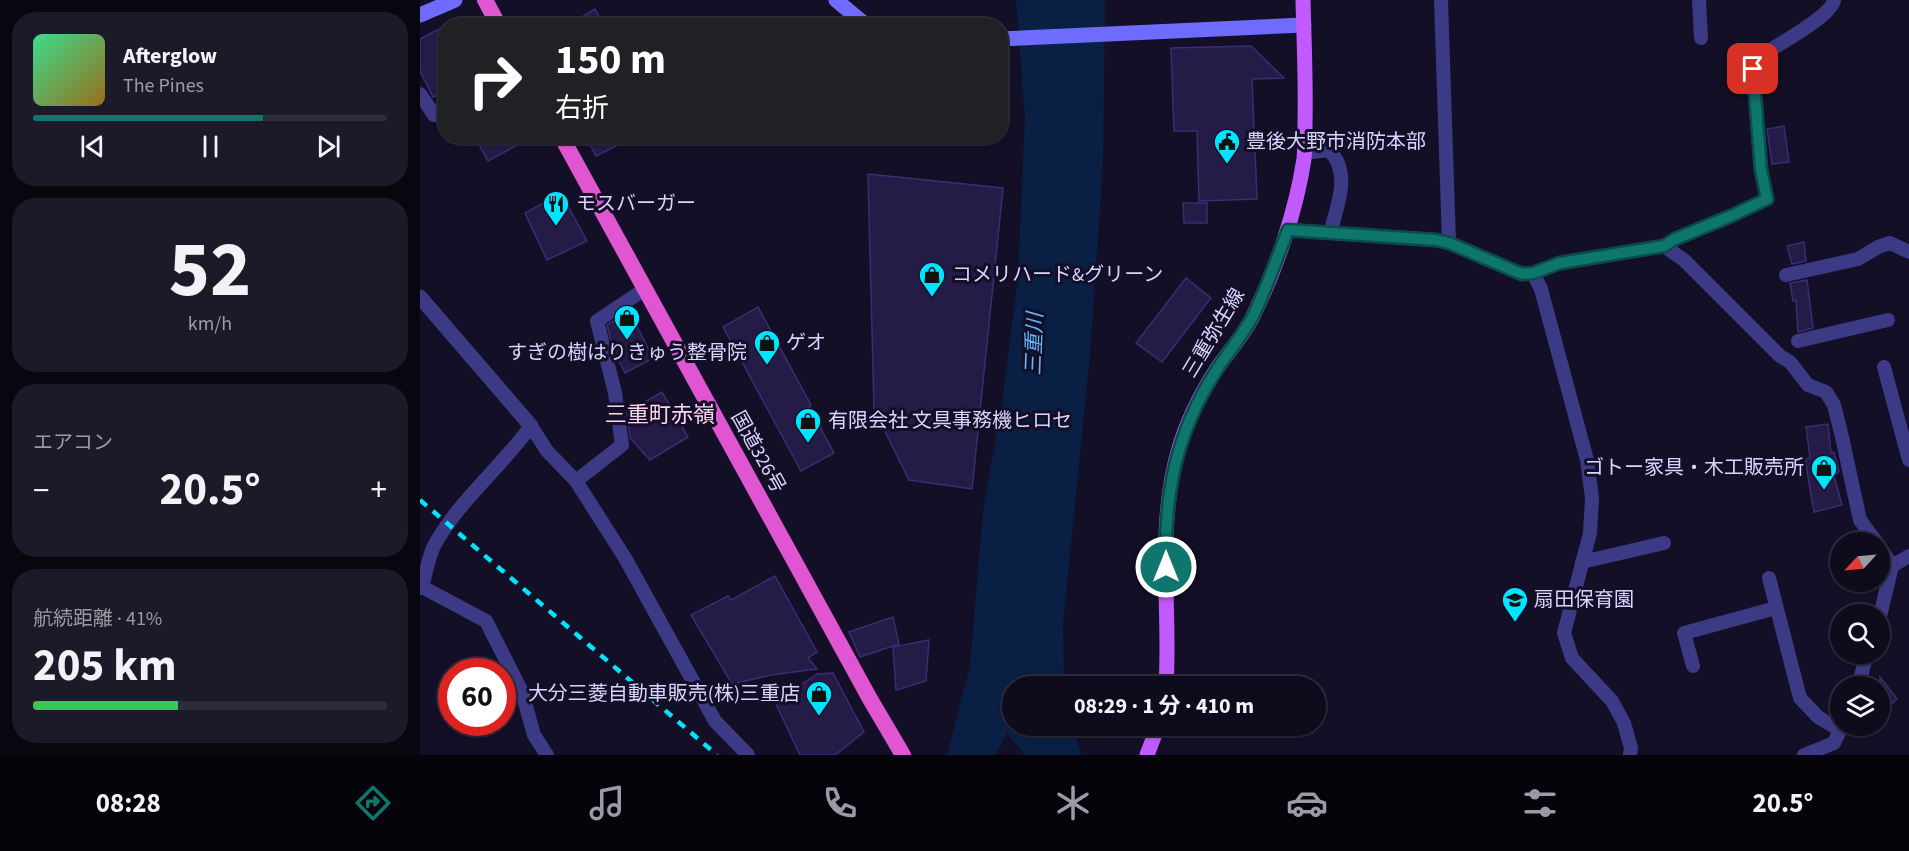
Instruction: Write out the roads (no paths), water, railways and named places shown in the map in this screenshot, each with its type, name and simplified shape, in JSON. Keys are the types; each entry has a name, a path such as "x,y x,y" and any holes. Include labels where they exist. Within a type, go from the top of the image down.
{"highway":[{"path":"485,0 495,18"},
{"name":"国道326号","path":"565,144 870,699 903,755"}],"main road":[{"path":"420,15 455,0"},
{"path":"836,0 857,18"},
{"name":"三重弥生線","path":"1166,676 1167,505 1174,467 1185,430 1195,408 1215,372 1254,316 1288,230 1304,153 1306,109 1303,0"},
{"path":"1008,39 1304,25"},
{"path":"1147,755 1154,736"}],"street":[{"path":"1441,0 1449,243"},
{"path":"1699,0 1701,38"},
{"path":"1288,230 1436,240 1449,243 1522,274 1533,273 1560,263 1664,246 1675,239 1767,199 1761,170 1753,69 1762,55 1829,10 1834,0"},
{"path":"420,94 434,116 438,113"},
{"path":"1304,153 1329,150 1336,157 1342,188 1330,232"},
{"path":"1786,274 1858,259 1890,243 1909,252"},
{"path":"1664,246 1684,260 1780,356 1790,362 1808,385 1826,392 1834,405 1860,520 1869,532"},
{"path":"1533,273 1541,289 1587,460 1592,498 1590,533 1564,633 1572,658 1612,701 1624,723 1631,748 1630,755"},
{"path":"576,481 622,445 615,393 597,321 645,289"},
{"path":"420,297 531,426 547,451 576,481 625,558 716,721 748,755"},
{"path":"1798,341 1887,320"},
{"path":"1884,367 1909,460"},
{"path":"531,426 515,448 448,524 433,548 421,587 486,621 522,692 534,735 547,755"},
{"path":"1582,562 1664,543"},
{"path":"1883,604 1893,566 1909,556"},
{"path":"1890,562 1893,566"},
{"path":"1769,578 1800,698 1818,717 1830,723"},
{"path":"1693,666 1684,633 1776,608"},
{"path":"1804,755 1834,743 1837,736"}],"water":[{"name":"三重川","path":"1016,0 1105,0 1103,162 1090,355 1063,623 1064,676 1002,676 1002,736 1005,736 995,755 947,755 970,666 983,511 1002,403 1018,278 1025,118"},
{"path":"1009,736 1076,736 1081,755 1025,755"}],"railway":[{"path":"420,500 717,755"}],"place":[{"name":"豊後大野市消防本部","path":"1227,165"},
{"name":"モスバーガー","path":"556,227"},
{"name":"コメリハード&グリーン","path":"932,298"},
{"name":"すぎの樹はりきゅう整骨院","path":"627,341"},
{"name":"ゲオ","path":"767,366"},
{"name":"有限会社 文具事務機ヒロセ","path":"808,444"},
{"name":"ゴトー家具・木工販売所","path":"1824,491"},
{"name":"扇田保育園","path":"1515,623"},
{"name":"大分三菱自動車販売(株)三重店","path":"819,717"}],"district":[{"name":"三重町赤嶺","path":"660,415"}]}
